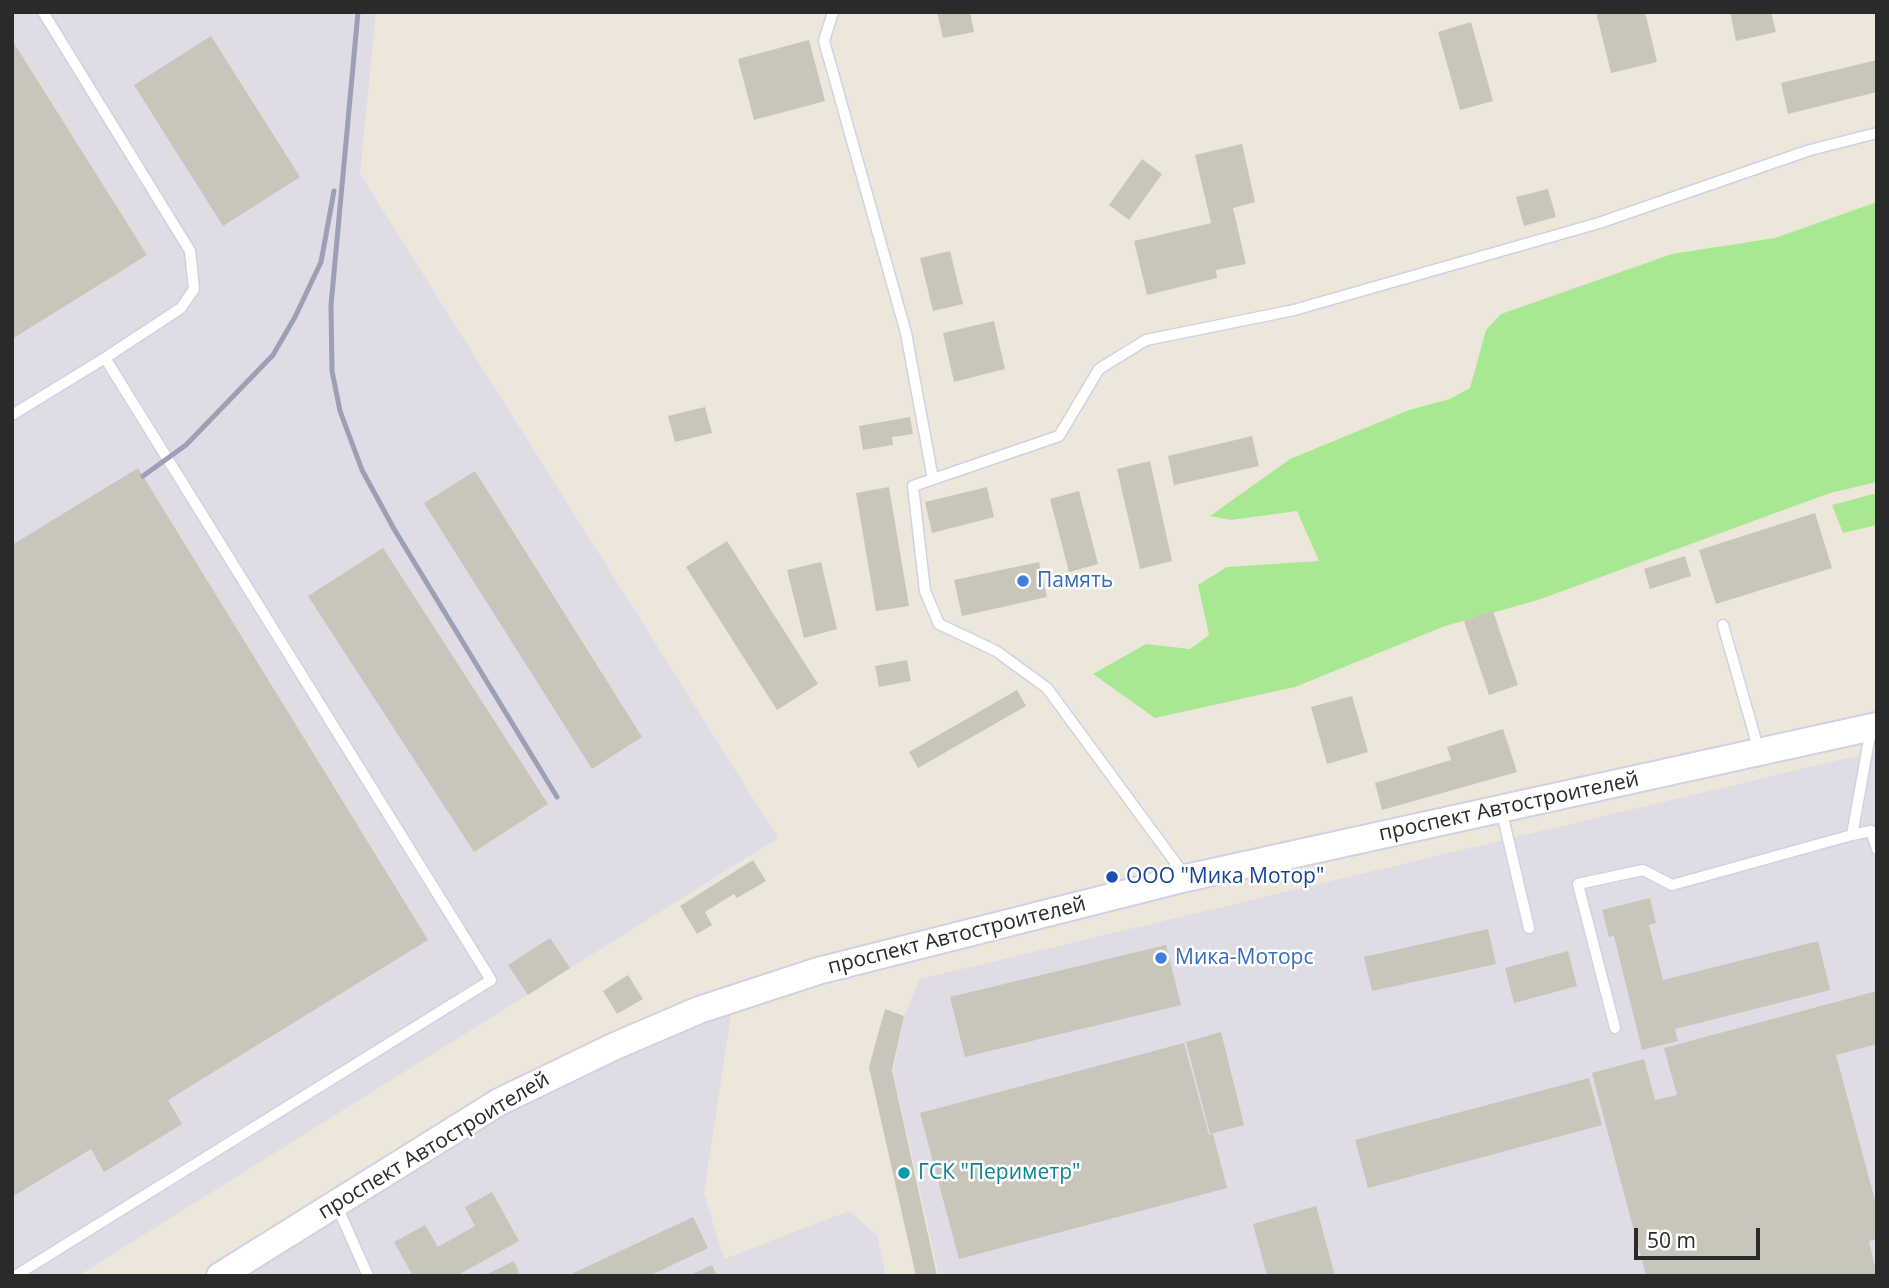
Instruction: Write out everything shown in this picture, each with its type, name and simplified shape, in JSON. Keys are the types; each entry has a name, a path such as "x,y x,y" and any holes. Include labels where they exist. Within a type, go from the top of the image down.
{"main road":[{"name":"проспект Автостроителей","path":"220,1276 529,1086 699,1010 818,971 1186,878 1874,726"}],"lane":[{"path":"12,415 181,308 194,289 190,251 43,12"},
{"path":"833,12 824,41 906,333 933,480"},
{"path":"1186,878 1141,812 1112,778 1047,688 996,651 939,624 925,591 913,486 1059,436 1099,369 1146,340 1307,307 1600,223 1810,150 1877,133"},
{"path":"15,1276 491,980 105,358"},
{"path":"1723,625 1759,752"},
{"path":"1852,835 1874,726"},
{"path":"1501,808 1530,928"},
{"path":"1615,1028 1578,884 1643,870 1672,885 1871,831 1877,849"},
{"path":"335,1204 368,1276"}],"shaded area":[{"path":"12,12 376,12 360,174 778,838 78,1276 12,1276"},
{"path":"1877,751 1877,1276 939,1276 893,1071 904,1016 920,979"},
{"path":"732,1008 704,1193 724,1259 849,1211 877,1235 886,1276 244,1276 523,1100"}],"green space":[{"path":"1877,202 1877,482 1830,493 1538,600 1445,626 1295,687 1155,718 1093,674 1146,644 1190,649 1209,635 1198,585 1227,567 1319,561 1297,511 1231,520 1210,516 1290,459 1409,410 1450,399 1470,388 1486,330 1501,314 1672,254 1775,238"},
{"path":"1877,493 1877,525 1843,533 1832,505"}],"building":[{"path":"937,12 970,12 974,32 943,38"},
{"path":"1596,12 1645,12 1657,62 1611,73"},
{"path":"1730,12 1771,12 1776,32 1736,41"},
{"path":"1471,22 1493,101 1460,110 1438,32"},
{"path":"211,36 300,177 223,226 134,85"},
{"path":"12,40 147,255 12,339"},
{"path":"809,40 825,101 754,120 738,59"},
{"path":"1877,60 1877,92 1788,114 1781,83"},
{"path":"1242,144 1255,202 1233,208 1246,264 1216,270 1217,278 1147,295 1134,241 1211,223 1195,155"},
{"path":"1142,159 1162,174 1129,220 1109,205"},
{"path":"1548,189 1556,217 1524,226 1516,197"},
{"path":"950,251 963,304 933,311 920,258"},
{"path":"994,321 1005,369 954,382 943,333"},
{"path":"705,407 712,433 675,442 668,416"},
{"path":"910,417 913,434 892,437 893,445 863,450 859,426"},
{"path":"1252,436 1259,466 1174,485 1168,456"},
{"path":"1150,461 1172,561 1140,569 1117,469"},
{"path":"138,468 428,940 168,1100 182,1124 104,1172 91,1149 12,1197 12,545"},
{"path":"475,471 642,737 592,769 424,503"},
{"path":"889,487 909,606 876,611 856,493"},
{"path":"987,487 994,517 932,533 925,502"},
{"path":"1079,491 1098,564 1069,572 1050,499"},
{"path":"1815,513 1832,568 1716,604 1699,550"},
{"path":"727,541 818,684 777,710 686,567"},
{"path":"383,548 548,804 474,852 308,596"},
{"path":"1685,556 1691,576 1650,589 1644,569"},
{"path":"821,562 837,629 804,638 787,570"},
{"path":"1039,562 1047,597 962,616 954,580"},
{"path":"1493,611 1518,685 1489,695 1464,621"},
{"path":"907,660 911,681 879,687 875,666"},
{"path":"1017,690 1026,706 918,768 909,752"},
{"path":"1352,696 1368,752 1327,764 1311,707"},
{"path":"1503,729 1517,772 1382,810 1375,783 1451,760 1447,747"},
{"path":"753,860 766,881 737,898 734,894 705,912 712,925 697,934 680,906"},
{"path":"1650,898 1656,923 1649,925 1663,980 1818,941 1830,990 1675,1029 1678,1041 1642,1050 1614,936 1609,937 1602,910"},
{"path":"1488,929 1496,964 1372,991 1364,957"},
{"path":"550,938 570,968 528,995 508,965"},
{"path":"1166,945 1181,1005 965,1057 950,997"},
{"path":"1568,951 1577,986 1514,1003 1505,968"},
{"path":"628,975 643,999 617,1014 603,991"},
{"path":"1877,991 1877,1044 1836,1055 1877,1208 1877,1239 1869,1241 1877,1276 1646,1276 1592,1073 1644,1059 1655,1100 1677,1095 1664,1048"},
{"name":"ГСК \"Периметр\"","path":"885,1009 904,1016 892,1070 937,1276 916,1276 869,1067"},
{"path":"1221,1032 1244,1125 1210,1134 1186,1042"},
{"path":"1184,1043 1209,1135 1213,1134 1227,1188 959,1259 920,1113"},
{"path":"1589,1078 1602,1125 1368,1188 1355,1140"},
{"path":"492,1192 519,1241 456,1276 413,1276 394,1242 425,1225 438,1247 475,1226 465,1207"},
{"path":"1316,1206 1335,1276 1267,1276 1253,1224"},
{"path":"693,1217 708,1248 649,1276 567,1276"},
{"path":"514,1261 520,1275 483,1276"},
{"path":"712,1265 717,1276 688,1276"}],"railway":[{"path":"358,12 331,305 332,371 340,411 362,470 394,529 557,797"},
{"path":"143,476 186,445 273,355 295,317 321,262 334,191"}],"place":[{"name":"Память","path":"1023,581"},
{"name":"ООО \"Мика Мотор\"","path":"1112,877"},
{"name":"Мика-Моторс","path":"1161,958"},
{"name":"ГСК \"Периметр\"","path":"904,1173"}]}
